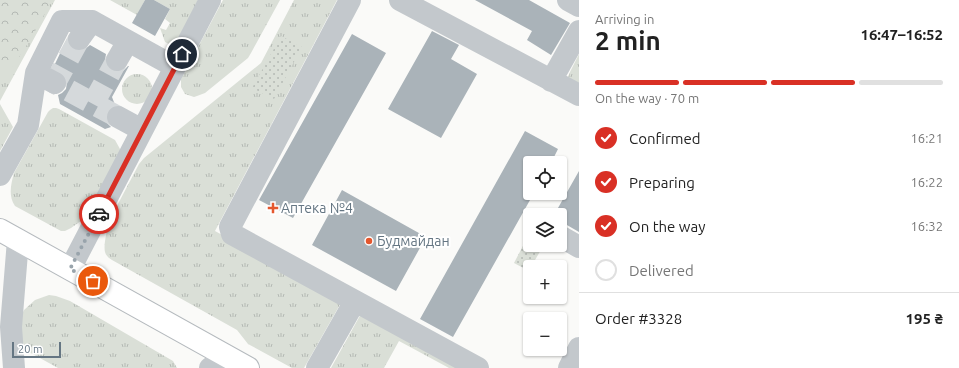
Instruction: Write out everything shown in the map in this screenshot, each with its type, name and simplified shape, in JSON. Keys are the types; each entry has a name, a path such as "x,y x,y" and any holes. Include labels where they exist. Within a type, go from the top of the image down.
{"main road":[{"path":"9,235 70,269 218,362 248,368"}],"street":[{"path":"350,0 230,227 232,234 478,368"},
{"path":"400,0 579,96"},
{"path":"568,0 579,6"},
{"path":"70,269 209,1"},
{"path":"0,174 28,125 36,73 62,21 92,21 175,67"},
{"path":"79,39 92,21"},
{"path":"551,81 579,31"},
{"path":"117,60 128,41"},
{"path":"36,73 55,83"},
{"path":"118,117 142,130"},
{"path":"9,235 10,327 14,368"},
{"path":"567,240 579,247"},
{"path":"317,368 355,301"},
{"path":"568,368 579,348"}],"green space":[{"path":"0,0 55,0 0,101"},
{"path":"0,0 52,0 21,55 6,72 0,76"},
{"path":"110,0 145,0 137,15"},
{"path":"154,0 198,0 175,47 165,42 160,28 166,30 170,23 165,19 170,9"},
{"path":"223,0 280,0 248,58 205,93 194,97 185,94 181,87 181,79"},
{"path":"294,0 337,0 215,231 342,301 304,368 292,368 248,344 237,330 112,260 106,255 105,252 106,236 110,219 139,164 144,158 261,63"},
{"path":"281,36 302,47 274,99 252,88"},
{"path":"579,54 579,89 568,77"},
{"path":"137,74 147,79 152,89 147,99 137,104 127,99 122,89 127,79"},
{"path":"0,104 13,127 0,151"},
{"path":"53,108 59,109 115,140 120,149 120,153 85,218 65,231 61,231 15,206 11,198 11,186 14,173 48,112"},
{"path":"523,246 523,252 540,252 535,260 523,260 523,268 514,263"},
{"path":"49,295 70,301 173,361 177,368 58,368 29,352 23,343 18,322 24,310 35,300"},
{"path":"362,312 464,368 449,368 399,341 384,368 331,368"}],"building":[{"path":"145,0 154,0 170,9 155,36 132,23"},
{"path":"475,0 529,0 570,23 551,55 527,40 532,31"},
{"path":"432,31 459,45 451,59 477,74 441,138 388,109"},
{"path":"352,34 386,53 293,218 259,200"},
{"path":"67,39 71,49 77,51 84,50 90,45 106,54 106,66 111,71 123,71 129,66 112,97 115,105 107,111 107,123 111,127 105,129 60,104 58,95 66,89 67,82 65,76 61,72 53,68"},
{"path":"525,131 558,149 554,156 523,156 523,200 530,200 526,208 523,208 523,212 453,337 420,319"},
{"path":"579,171 579,232 567,225 567,208 558,208 563,200 567,200 567,192"},
{"name":"Будмайдан","path":"342,190 426,237 396,291 312,245"}],"tunnel":[{"path":"79,39 55,83 118,117"},
{"path":"93,104 117,60"}],"way so far":[{"path":"93,281 70,269 99,214"}],"place":[{"name":"Аптека №4","path":"273,208"},
{"name":"Будмайдан","path":"369,241"}],"route":[{"path":"99,214 182,54"}]}
